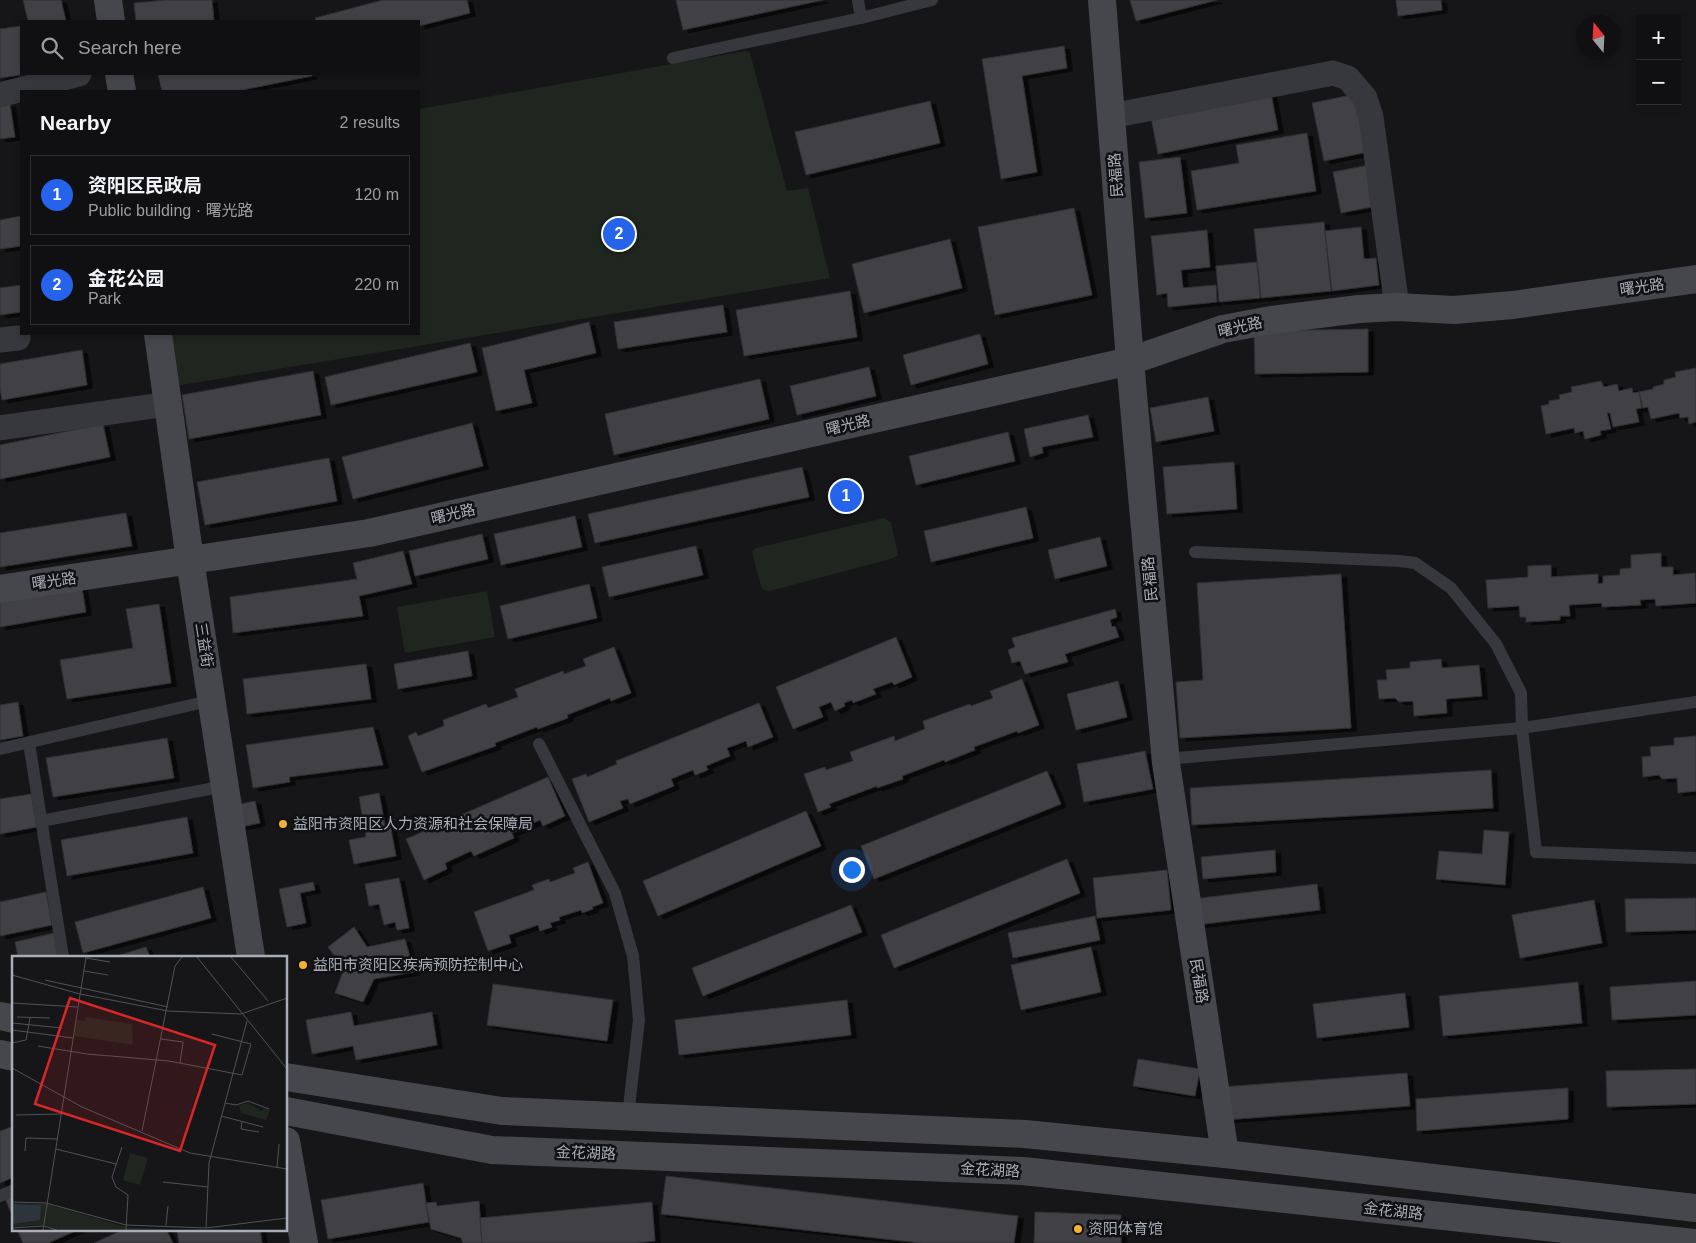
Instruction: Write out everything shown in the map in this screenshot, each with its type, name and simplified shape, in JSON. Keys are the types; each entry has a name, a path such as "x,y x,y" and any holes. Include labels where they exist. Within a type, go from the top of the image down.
{"street":[{"path":"108,0 111,20"},
{"name":"民福路","path":"1102,0 1130,361 1166,759 1225,1154"},
{"path":"1111,116 1333,73 1348,78 1365,98 1371,117 1396,307"},
{"path":"0,94 75,75"},
{"path":"119,75 122,90"},
{"name":"曙光路","path":"0,589 368,533 1130,361 1223,329 1271,320 1396,307 1454,310 1513,305 1696,279"},
{"name":"三益街","path":"158,335 250,956"},
{"path":"0,428 168,404"},
{"path":"288,1077 502,1111 1025,1134 1225,1154 1696,1208"},
{"name":"金花湖路","path":"288,1112 492,1150 1023,1171 1694,1243"},
{"path":"288,1152 304,1243"}],"lane":[{"path":"858,0 861,18"},
{"path":"673,58 861,18 932,0"},
{"path":"1194,552 1415,563 1451,588 1496,644 1521,692 1522,728 1536,852 1696,858"},
{"path":"0,749 212,700"},
{"path":"1166,759 1522,728 1696,702"},
{"path":"29,743 63,956"},
{"path":"539,744 615,893 633,956 639,1020 628,1116"},
{"path":"41,821 225,786"},
{"path":"0,1196 12,1191"}],"shaded area":[{"path":"745,51 750,53 787,191 808,188 830,278 175,386 167,335 420,335 420,109"},
{"path":"884,518 891,523 898,555 894,558 770,591 764,590 761,586 752,552 756,548"},
{"path":"487,591 495,637 405,653 397,607"}],"building":[{"path":"23,0 61,0 66,20 28,20"},
{"path":"166,0 212,0 214,20 136,20 134,3"},
{"path":"383,0 467,0 470,13 420,26 420,20 316,20 315,18"},
{"path":"676,0 823,0 683,30"},
{"path":"1130,0 1217,0 1136,21"},
{"path":"1396,0 1441,0 1442,10 1398,16"},
{"path":"20,26 20,75 0,78 0,29"},
{"path":"1064,46 1067,68 1022,76 1037,172 1001,179 982,59"},
{"path":"158,75 312,76 242,90 162,90"},
{"path":"1271,93 1278,130 1158,154 1151,117"},
{"path":"1356,94 1368,152 1324,161 1312,103"},
{"path":"930,101 940,143 806,175 795,132"},
{"path":"10,104 15,137 0,139 0,105"},
{"path":"1307,133 1316,191 1197,210 1191,171 1239,163 1236,145"},
{"path":"1180,157 1187,213 1145,218 1139,162"},
{"path":"1369,165 1377,206 1341,213 1333,172"},
{"path":"1074,208 1092,295 995,315 978,227"},
{"path":"20,216 20,246 0,249 0,220"},
{"path":"1324,222 1331,291 1261,298 1254,229"},
{"path":"1361,227 1364,259 1376,258 1379,285 1332,291 1325,231"},
{"path":"1207,230 1210,267 1181,270 1183,288 1216,285 1217,302 1168,307 1167,293 1157,295 1151,236"},
{"path":"950,239 962,288 864,313 852,264"},
{"path":"1257,262 1260,298 1219,302 1216,266"},
{"path":"20,285 20,312 0,315 0,288"},
{"path":"850,291 857,337 744,356 736,310"},
{"path":"723,305 727,332 618,349 614,322"},
{"path":"589,322 596,353 524,370 532,403 496,411 482,348"},
{"path":"1368,329 1368,372 1255,374 1254,331"},
{"path":"980,334 988,364 911,385 903,355"},
{"path":"470,343 477,372 331,405 325,377"},
{"path":"82,350 87,385 2,400 0,364"},
{"path":"869,367 876,396 797,415 790,386"},
{"path":"1696,368 1696,422 1689,424 1688,417 1680,418 1679,413 1651,419 1648,407 1643,408 1639,392 1664,384 1664,380 1676,377 1675,372"},
{"path":"313,371 321,415 189,439 182,395"},
{"path":"760,379 769,419 614,455 605,414"},
{"path":"1601,381 1604,387 1617,384 1619,391 1632,388 1633,393 1639,392 1642,408 1636,409 1639,422 1613,427 1610,413 1607,413 1611,429 1600,431 1601,435 1585,439 1583,431 1575,433 1574,428 1546,434 1541,406 1549,404 1549,401 1560,399 1559,395 1572,392 1571,387"},
{"path":"1208,397 1214,431 1156,442 1150,408"},
{"path":"1088,415 1093,437 1042,447 1043,453 1030,457 1024,429"},
{"path":"472,423 483,466 353,499 342,457"},
{"path":"103,424 110,457 0,479 0,445"},
{"path":"1008,432 1015,461 916,485 909,456"},
{"path":"329,458 337,501 205,525 197,482"},
{"path":"1234,462 1237,509 1167,514 1163,467"},
{"path":"802,467 809,497 595,543 588,514"},
{"path":"1026,507 1033,538 931,562 924,531"},
{"path":"126,513 132,546 0,567 0,533"},
{"path":"575,516 582,547 501,565 494,534"},
{"path":"482,534 488,559 415,576 409,551"},
{"path":"1100,537 1107,566 1055,579 1048,550"},
{"path":"696,546 703,575 609,597 602,567"},
{"path":"403,551 412,584 359,596 363,616 233,633 230,597 357,579 353,563"},
{"path":"1661,553 1661,567 1673,567 1673,575 1695,573 1696,603 1656,606 1655,599 1640,600 1641,605 1602,607 1602,603 1569,605 1570,616 1560,616 1560,620 1526,622 1526,617 1520,617 1519,606 1488,608 1486,580 1528,577 1528,566 1551,565 1551,577 1598,574 1598,584 1603,583 1603,576 1620,575 1620,569 1631,568 1631,555"},
{"path":"1341,574 1351,728 1180,738 1176,682 1203,680 1197,583"},
{"path":"81,582 86,612 0,627 0,596"},
{"path":"589,584 597,618 508,639 500,606"},
{"path":"159,604 171,683 67,699 60,660 133,648 126,609"},
{"path":"1115,609 1117,617 1110,620 1112,627 1115,626 1119,637 1065,654 1068,662 1025,674 1020,661 1012,663 1008,650 1015,647 1012,638"},
{"path":"896,637 912,677 894,685 892,682 873,689 876,694 853,703 852,700 844,703 845,706 835,711 831,702 819,707 823,717 793,729 776,687"},
{"path":"614,647 631,693 611,701 610,698 567,715 568,718 538,729 537,727 495,743 496,746 422,772 408,736 416,732 418,736 444,726 443,720 486,704 488,708 518,697 515,689 563,671 564,674 586,666 583,659"},
{"path":"468,651 472,676 398,689 394,664"},
{"path":"1441,659 1442,668 1479,665 1482,696 1446,699 1447,713 1414,716 1413,701 1399,702 1395,698 1379,699 1377,680 1387,680 1386,670 1410,668 1410,662"},
{"path":"366,664 371,699 247,714 243,679"},
{"path":"1022,679 1039,725 974,747 975,750 902,776 903,779 877,788 877,786 829,804 831,807 818,812 804,774 825,767 826,770 853,761 850,752 894,736 895,741 925,729 923,721 993,698 990,691"},
{"path":"1118,681 1127,717 1076,730 1067,694"},
{"path":"18,702 23,736 0,740 0,705"},
{"path":"759,703 773,737 748,747 746,741 727,748 730,756 706,766 708,770 695,775 693,770 671,779 674,786 630,804 628,799 620,801 623,808 589,822 572,779 586,774 587,777 617,764 616,761"},
{"path":"373,727 383,765 289,777 290,782 253,788 246,745"},
{"path":"1696,736 1696,791 1678,793 1677,778 1662,779 1659,775 1643,777 1642,757 1651,756 1650,747 1674,745 1674,738"},
{"path":"167,738 174,778 53,797 46,758"},
{"path":"1145,751 1153,789 1084,802 1077,764"},
{"path":"1491,770 1493,808 1192,825 1190,788"},
{"path":"1047,771 1061,804 874,879 861,846"},
{"path":"548,777 565,816 543,826 540,820 512,833 514,838 474,856 471,851 445,863 447,869 424,880 406,839"},
{"path":"379,793 385,825 390,824 396,856 354,864 349,840 366,837 359,797"},
{"path":"31,794 37,827 0,834 0,799"},
{"path":"255,801 260,823 241,827 236,805"},
{"path":"806,811 821,846 658,916 643,881"},
{"path":"187,817 193,853 67,876 61,840"},
{"path":"1484,830 1509,832 1505,885 1436,879 1439,851 1482,854"},
{"path":"1275,850 1276,872 1203,879 1201,857"},
{"path":"1067,859 1080,893 894,968 881,935"},
{"path":"588,862 603,903 582,913 581,910 559,917 560,920 550,923 552,927 540,931 538,925 509,935 511,943 488,951 474,912 534,890 532,885 549,879 550,882 575,873 573,868"},
{"path":"1167,870 1171,910 1097,918 1093,878"},
{"path":"399,878 409,928 397,930 395,922 384,925 379,904 369,906 365,884"},
{"path":"313,882 315,890 300,893 306,923 287,927 279,889"},
{"path":"1317,884 1320,910 1196,925 1193,899"},
{"path":"203,887 211,918 83,953 75,922"},
{"path":"46,892 52,925 0,936 0,902"},
{"path":"1696,898 1696,930 1626,932 1625,899"},
{"path":"1594,900 1602,943 1520,958 1512,915"},
{"path":"851,905 862,932 703,996 692,968"},
{"path":"1095,916 1100,940 1013,958 1008,933"},
{"path":"354,927 367,947 405,939 414,972 374,979 363,1002 335,993 344,969 328,947"},
{"path":"54,933 59,956 18,956 15,942"},
{"path":"146,947 150,956 116,956"},
{"path":"1091,947 1101,992 1021,1010 1011,965"},
{"path":"1696,981 1696,1015 1612,1020 1610,987"},
{"path":"1578,982 1582,1023 1443,1036 1439,996"},
{"path":"493,984 613,1000 607,1041 487,1025"},
{"path":"1405,993 1409,1027 1317,1038 1313,1004"},
{"path":"847,1000 851,1035 679,1055 675,1020"},
{"path":"351,1012 354,1026 432,1012 437,1045 356,1060 353,1046 312,1054 306,1020"},
{"path":"1138,1059 1200,1069 1195,1096 1133,1086"},
{"path":"1696,1069 1696,1104 1607,1107 1606,1071"},
{"path":"1407,1073 1410,1106 1224,1120 1222,1087"},
{"path":"1568,1088 1568,1119 1417,1131 1416,1099"},
{"path":"12,1127 12,1178 0,1183 0,1131"},
{"path":"666,1176 1018,1216 1014,1243 921,1243 661,1214"},
{"path":"423,1183 429,1222 328,1239 321,1200"},
{"path":"12,1193 12,1215 4,1196"},
{"path":"479,1201 482,1243 463,1243 461,1238 431,1229 426,1203 436,1202 437,1206"},
{"path":"652,1202 655,1241 635,1243 482,1243 480,1218"},
{"name":"资阳体育馆","path":"1035,1212 1121,1215 1121,1243 1034,1243"},
{"path":"17,1230 78,1230 48,1243 23,1243"},
{"path":"123,1230 166,1230 173,1243 94,1243"},
{"path":"260,1230 262,1243 179,1243 177,1231"}],"place":[{"name":"金花公园","path":"619,234"},
{"name":"资阳区民政局","path":"846,496"},
{"name":"益阳市资阳区人力资源和社会保障局","path":"283,824"},
{"name":"益阳市资阳区疾病预防控制中心","path":"303,965"},
{"name":"资阳体育馆","path":"1078,1229"}]}
